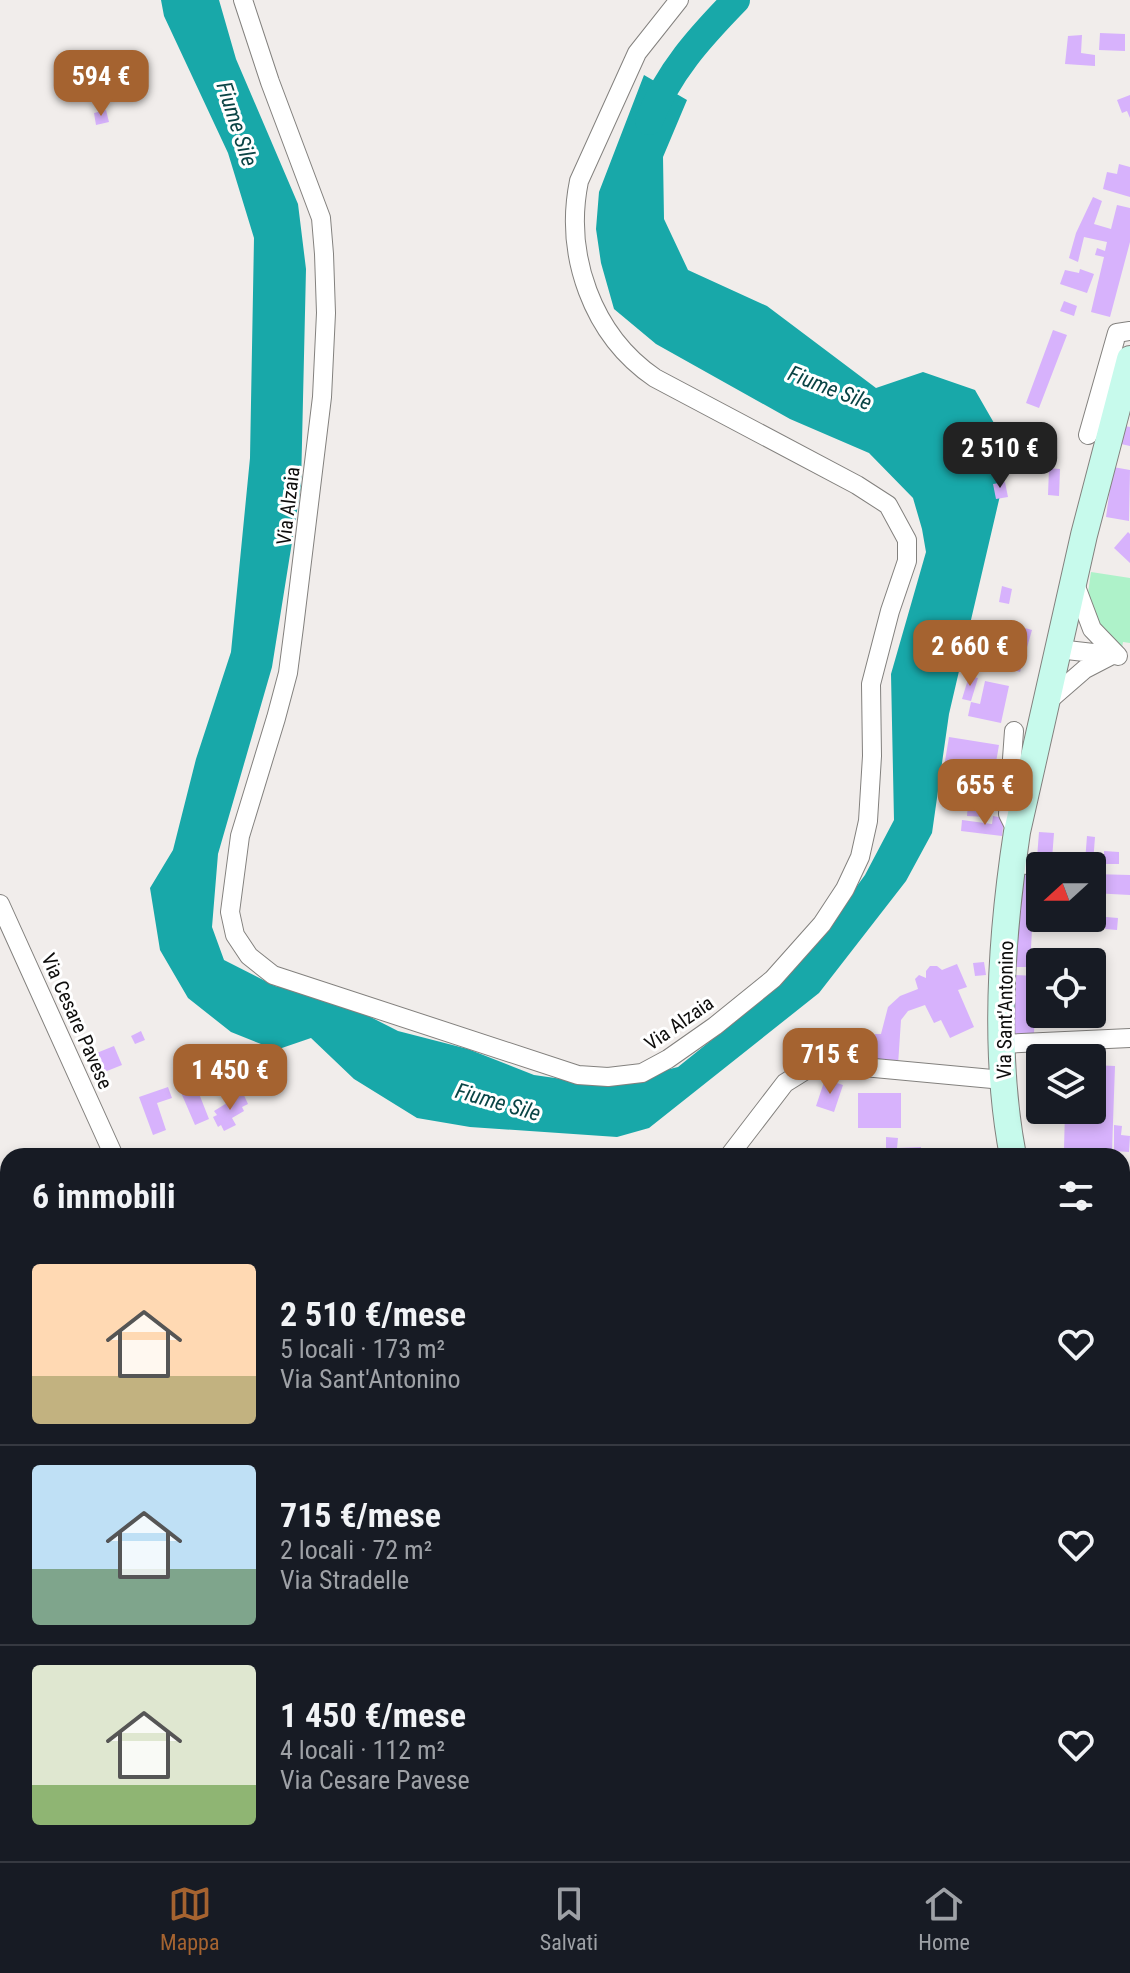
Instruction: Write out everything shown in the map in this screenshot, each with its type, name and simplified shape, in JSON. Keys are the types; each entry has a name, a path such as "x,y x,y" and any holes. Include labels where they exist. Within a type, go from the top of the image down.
{"main road":[{"name":"Via Sant'Antonino","path":"1012,1148 1003,1080 1002,1044 1007,907 1012,864 1074,580 1130,359"}],"street":[{"name":"Via Alzaia","path":"243,0 321,218 326,313 317,448 288,673 240,836 230,912 235,935 249,956 273,975 578,1075 608,1077 642,1073 668,1059 745,1002 793,958 822,924 845,889 860,857 868,821 872,756 871,684 907,561 907,540 888,505 857,485 655,378 633,363 602,324 589,296 576,233 575,199 579,181 637,53 679,0"},
{"path":"1088,435 1117,333 1130,331"},
{"path":"1074,580 1092,629 1120,656"},
{"path":"1058,649 1120,656"},
{"path":"1046,703 1085,669 1120,656"},
{"name":"Via Sant'Antonino","path":"1014,731 1008,814 1017,832"},
{"path":"1012,864 1026,865"},
{"name":"Via Cesare Pavese","path":"0,904 110,1148"},
{"path":"1002,1044 1130,1038"},
{"path":"735,1148 785,1083 809,1068 853,1066 1003,1080"}],"green space":[{"path":"1091,572 1130,578 1130,643 1123,642 1122,648 1103,635 1087,600"}],"water":[{"path":"161,0 219,0 236,59 298,204 306,269 301,486 272,667 218,854 212,927 224,960 275,986 335,999 398,1031 468,1049 534,1075 604,1085 678,1067 806,956 865,875 894,820 891,674 926,552 913,498 869,453 790,419 656,344 614,309 601,263 596,229 599,192 644,75 687,100 663,157 664,219 688,270 767,306 876,388 923,372 975,390 998,430 1006,470 949,714 932,833 906,881 819,993 649,1128 617,1137 470,1127 417,1118 354,1079 311,1038 276,1050 231,1032 188,998 160,950 150,888 173,850 196,759 231,652 250,458 254,238 228,153 164,16"}],"building":[{"path":"1100,33 1125,34 1125,51 1099,50"},
{"path":"1082,35 1081,53 1095,55 1095,66 1065,64 1068,36"},
{"path":"91,66 95,82 86,84 82,69"},
{"path":"1130,95 1130,118 1127,111 1122,113 1117,100"},
{"path":"106,110 109,122 96,125 94,113"},
{"path":"1119,164 1130,167 1130,197 1103,189 1107,172 1117,174"},
{"path":"1093,197 1102,201 1094,224 1111,229 1117,205 1130,208 1130,242 1110,317 1091,312 1104,257 1095,255 1097,248 1105,251 1107,242 1084,237 1078,262 1069,258 1076,233"},
{"path":"1080,269 1094,274 1087,293 1060,284 1065,270 1079,273"},
{"path":"1064,301 1077,306 1074,316 1060,311"},
{"path":"1053,330 1067,335 1039,408 1026,403"},
{"path":"1125,426 1130,427 1130,446 1121,444"},
{"path":"1113,467 1130,470 1129,521 1106,517"},
{"path":"1049,468 1060,469 1059,496 1048,495"},
{"path":"1005,482 1008,497 996,499 993,484"},
{"path":"1128,532 1130,534 1130,563 1114,548"},
{"path":"1002,586 1012,589 1009,604 999,602"},
{"path":"1007,623 1032,630 1020,672 996,665"},
{"path":"969,676 978,678 971,701 962,699"},
{"path":"985,681 1009,686 1001,723 968,716 971,702 980,704"},
{"path":"949,737 999,745 994,774 944,767"},
{"path":"970,780 994,782 992,806 988,806 987,817 967,816"},
{"path":"993,816 1004,818 1002,836 961,831 962,820 992,824"},
{"path":"1039,832 1054,833 1053,852 1037,852"},
{"path":"1087,836 1095,837 1094,852 1086,852"},
{"path":"1104,852 1119,852 1119,864 1106,864"},
{"path":"1021,871 1026,871 1026,932 1032,932 1031,948 1026,948 1026,967 1016,967"},
{"path":"1106,874 1130,875 1130,895 1106,894"},
{"path":"1106,917 1118,918 1117,930 1106,929"},
{"path":"984,962 986,975 975,976 973,963"},
{"path":"957,964 967,987 958,990 974,1027 950,1038 941,1020 934,1023 925,1005 908,1011 901,1020 898,1065 873,1063 875,1034 881,1034 888,1007 900,996 918,989 915,979 919,975 926,978 930,966 942,970"},
{"path":"1014,975 1026,976 1026,1028 1034,1028 1034,1035 1013,1034"},
{"path":"141,1031 145,1040 135,1044 131,1036"},
{"path":"114,1046 122,1065 102,1073 94,1054"},
{"path":"1106,1066 1115,1066 1112,1148 1064,1148 1065,1124 1106,1124"},
{"path":"197,1072 199,1079 194,1081 209,1119 195,1125 176,1081"},
{"path":"825,1079 843,1085 834,1112 816,1106"},
{"path":"168,1087 172,1098 157,1103 166,1130 153,1135 139,1097"},
{"path":"243,1093 248,1104 242,1107 244,1111 232,1118 236,1125 224,1131 213,1117 217,1115 214,1111"},
{"path":"858,1093 901,1093 901,1128 858,1128"},
{"path":"1114,1125 1122,1126 1121,1135 1130,1136 1129,1148 1114,1148"},
{"path":"886,1137 898,1138 897,1148 886,1148"}],"waterway":[{"name":"Fiume Sile","path":"649,121 675,71 736,0"}]}
